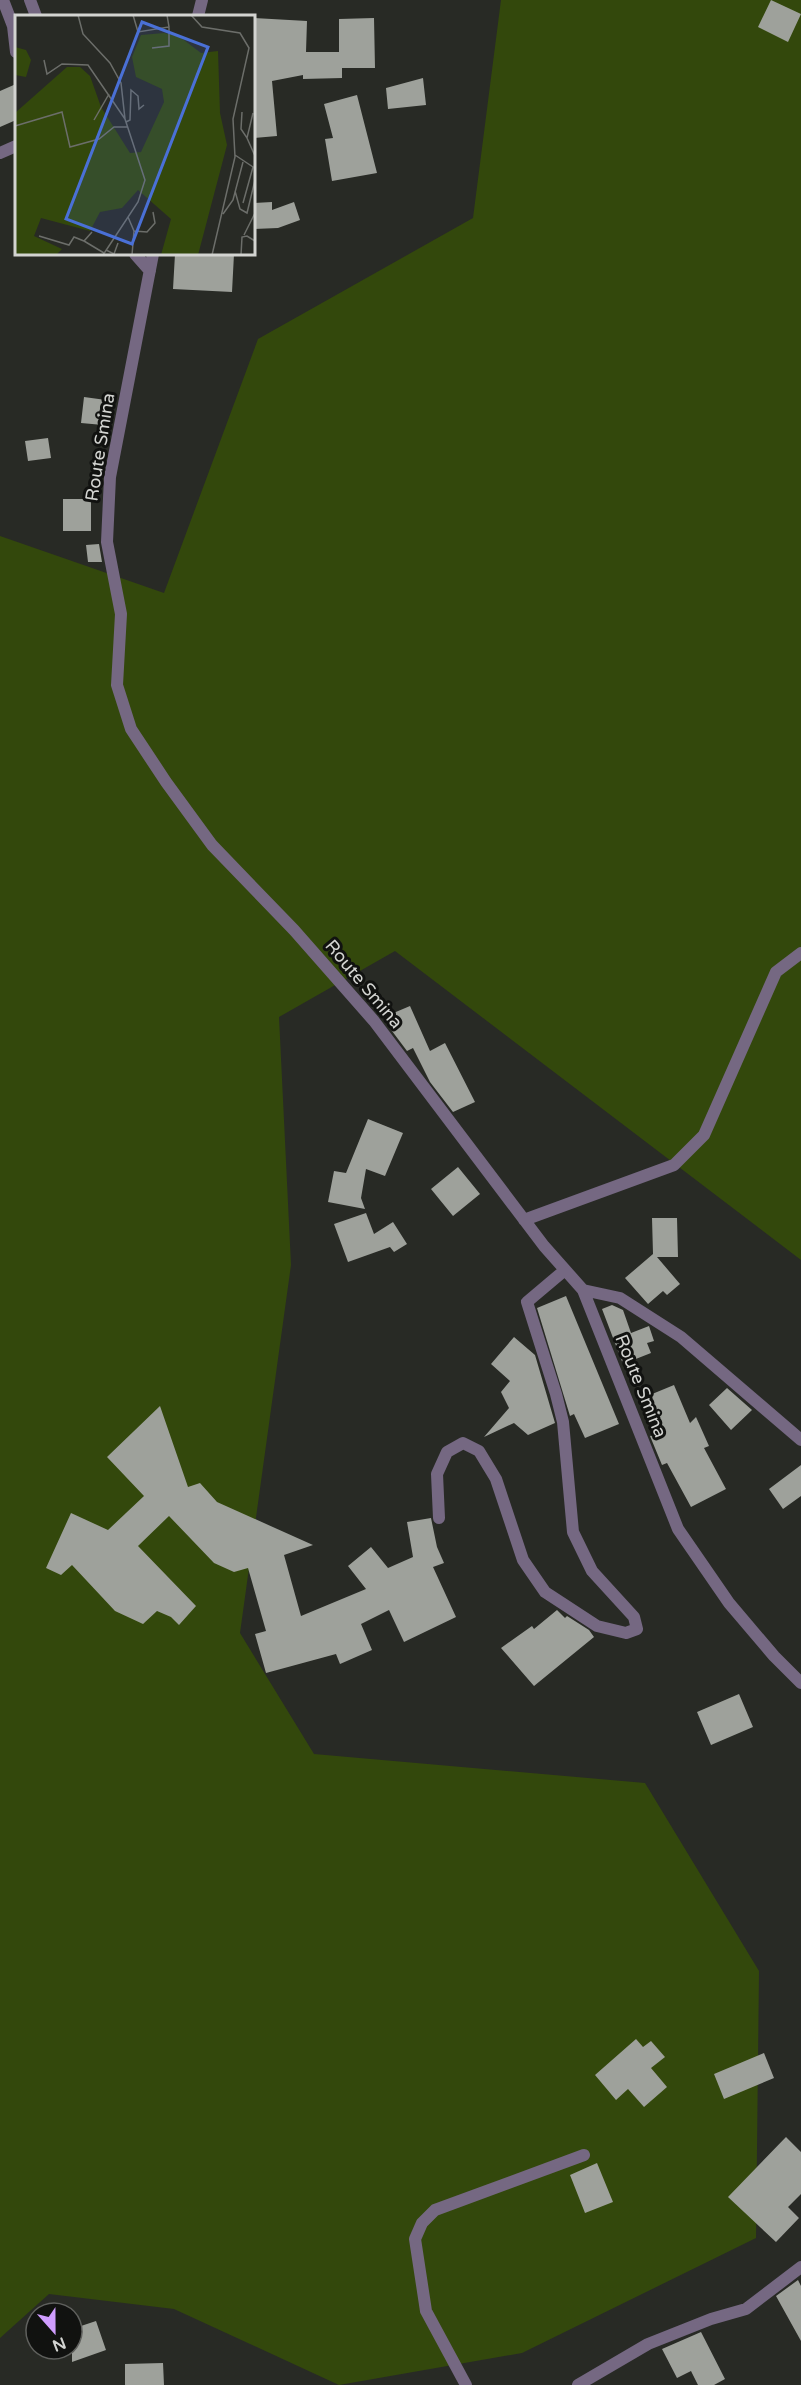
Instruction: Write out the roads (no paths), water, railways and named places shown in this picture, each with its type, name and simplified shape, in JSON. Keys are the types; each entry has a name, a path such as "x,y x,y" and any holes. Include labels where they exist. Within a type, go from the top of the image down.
{"street":[{"path":"3,0 13,26 15,43"},
{"path":"30,0 36,15"},
{"path":"198,15 202,0"},
{"path":"0,153 15,146"},
{"path":"136,255 150,271"},
{"name":"Route Smina","path":"153,255 110,477 106,542 120,614 117,685 131,729 212,845 294,930 374,1021 524,1220 583,1290 678,1529 729,1603 774,1656 801,1683"},
{"path":"524,1220 674,1165 704,1135 776,972 801,953"},
{"path":"438,1518 437,1474 447,1452 463,1443 479,1451 496,1479 523,1560 545,1592 597,1626 626,1633 637,1629 634,1617 592,1571 573,1532 563,1422 527,1302 565,1270"},
{"path":"583,1290 620,1298 681,1337 801,1440"},
{"path":"466,2385 426,2311 415,2239 422,2223 435,2210 584,2155"},
{"path":"578,2385 648,2344 711,2319 746,2309 801,2267"}]}
